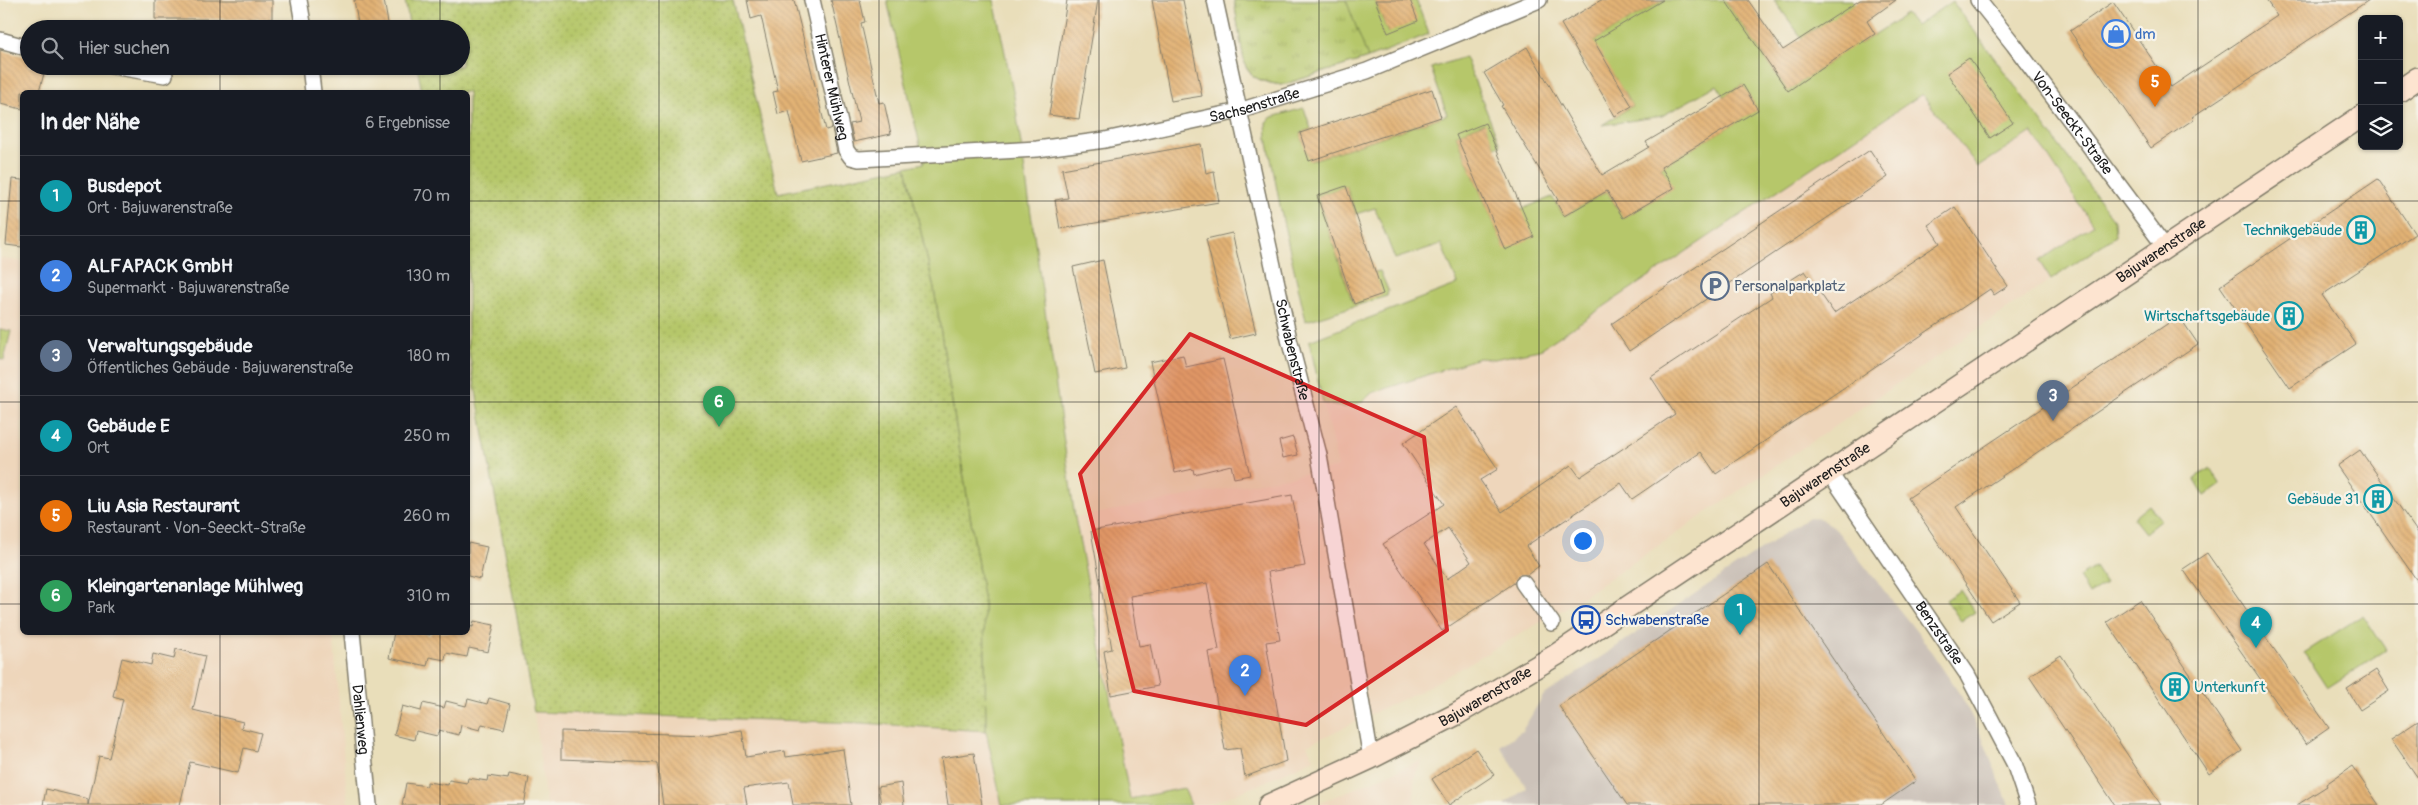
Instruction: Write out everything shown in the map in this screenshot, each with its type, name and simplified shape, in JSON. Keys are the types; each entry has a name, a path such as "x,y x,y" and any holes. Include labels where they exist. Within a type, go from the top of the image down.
{"street":[{"path":"300,0 303,20"},
{"name":"Hinterer Mühlweg","path":"812,0 846,150 851,157 860,159 956,154"},
{"name":"Schwabenstraße","path":"1215,0 1289,338 1319,455 1371,758"},
{"name":"Sachsenstraße","path":"956,154 1037,149 1105,140 1239,111 1367,70 1539,0"},
{"name":"Von-Seeckt-Straße","path":"1978,0 2014,45 2164,247"},
{"path":"0,40 20,46"},
{"path":"311,75 313,90"},
{"path":"2403,88 2418,78"},
{"name":"Bajuwarenstraße","path":"1269,805 1371,758 1457,714 1556,655 2358,119"},
{"name":"Benzstraße","path":"1829,472 1966,674 2014,763 2028,805"},
{"path":"1523,582 1552,623"},
{"name":"Dahlienweg","path":"352,635 369,805"}],"highlighted area":[{"path":"1190,334 1424,437 1447,630 1306,725 1134,691 1080,474"}],"shaded area":[{"path":"1952,1 2114,220 2115,236 1572,604 1426,688 1307,745 1314,759 1258,785 1206,805 1191,805 1183,789 1130,799 1075,518 1338,467 1309,341 1654,212"},
{"path":"0,258 20,262 20,635 333,635 348,805 0,805"},
{"path":"1809,517 1821,519 1833,526 1924,641 1961,696 1982,737 2009,805 1881,805 1915,781 1559,706 1627,805 1503,805 1527,788 1500,746 1522,731 1543,696"},
{"path":"534,712 861,723 986,731 1002,805 546,805"},
{"path":"1422,760 1415,776 1413,792 1415,805 1315,805"}],"green space":[{"path":"405,0 733,0 778,193 906,167 934,289 984,603 986,731 861,723 534,712 470,358 470,90 422,90 419,75 470,75 470,20 408,20"},
{"path":"887,0 994,0 1014,96 1075,518 1130,799 1184,788 1191,805 1002,805 986,731 984,603 934,289 906,167 924,163"},
{"path":"1234,0 1375,0 1388,33 1410,1 1416,0 1429,34 1368,58 1282,85 1258,79 1247,69"},
{"path":"1234,0 1346,0 1368,58 1282,85 1263,81 1250,73 1245,65"},
{"path":"1663,0 1725,0 1788,91 1837,57 1817,27 1802,38 1774,0 1853,0 1855,4 1839,14 1860,44 1906,14 1916,26 1952,1 2114,220 2115,236 2051,280 2039,261 2093,225 2032,132 1978,167 1922,94 1539,350 1494,359 1479,358 1372,393 1360,403 1349,407 1323,403 1309,341 1458,284 1441,244 1395,259 1375,208 1356,214 1346,186 1317,196 1353,303 1375,272 1380,271 1388,290 1387,296 1306,321 1283,221 1267,138 1266,122 1272,117 1304,108 1311,129 1300,133 1310,161 1447,115 1431,68 1465,57 1500,145 1495,147 1484,123 1456,135 1505,249 1522,209 1552,197 1564,216 1607,191 1623,218 1673,188 1661,167 1757,110 1743,85 1724,96 1717,85 1662,116 1602,125 1632,106 1604,60 1588,69 1577,51"},
{"path":"0,329 11,331 4,360 0,359"},
{"path":"2210,468 2221,485 2205,496 2194,478"},
{"path":"2149,505 2161,520 2145,533 2133,518"},
{"path":"2095,567 2106,584 2089,594 2079,577"},
{"path":"1960,590 1975,612 1961,621 1946,600"},
{"path":"2363,615 2386,650 2327,688 2304,653"}],"building":[{"path":"155,0 272,0 272,19 155,19"},
{"path":"354,0 384,0 387,20 357,20"},
{"path":"747,0 794,0 826,130 832,128 837,153 801,161 789,111 778,114 773,92 778,91 761,16 751,19"},
{"path":"831,0 860,0 865,22 861,23 879,103 884,102 891,134 854,142 850,124 859,122"},
{"path":"1067,0 1098,0 1079,119 1049,115"},
{"path":"1152,0 1183,0 1202,96 1171,101"},
{"path":"1375,0 1410,0 1418,21 1388,33"},
{"path":"1601,0 1663,0 1594,41 1632,106 1615,116 1561,24"},
{"path":"1725,0 1748,0 1783,50 1860,0 1896,0 1867,21 1875,34 1860,44 1859,42 1788,91"},
{"path":"2266,0 2369,0 2192,117 2194,119 2151,148 2070,31 2113,2 2171,87 2277,16"},
{"path":"1527,47 1602,175 1649,147 1646,142 1743,85 1758,110 1661,167 1674,188 1623,218 1607,191 1564,216 1556,202 1558,200 1501,106 1503,105 1484,73"},
{"path":"0,50 20,55 20,75 44,75 40,90 20,90 20,109 0,104"},
{"path":"1969,58 2013,123 1990,138 1947,73"},
{"path":"1432,89 1441,117 1309,161 1300,133"},
{"path":"1485,123 1534,237 1505,250 1456,135"},
{"path":"1201,144 1206,173 1214,171 1219,202 1060,229 1055,200 1068,198 1062,169"},
{"path":"1870,150 1888,177 1629,351 1611,324"},
{"path":"12,179 20,180 20,247 6,245"},
{"path":"2378,179 2415,234 2322,295 2356,344 2290,388 2220,286"},
{"path":"1346,186 1383,294 1354,304 1317,196"},
{"path":"1955,207 2008,286 1994,295 1990,289 1716,474 1701,452 1632,499 1621,483 1526,546 1539,566 1527,575 1518,575 1514,583 1442,631 1383,544 1444,504 1403,443 1456,407 1498,469 1480,480 1502,512 1571,465 1580,477 1675,414 1651,377 1772,297 1770,293 1805,271 1834,313 1940,243 1928,225","holes":["1448,528 1471,562 1447,579 1424,544"]},
{"path":"1232,233 1256,333 1230,339 1206,239"},
{"path":"1103,260 1125,368 1095,374 1073,267"},
{"path":"2179,316 2198,344 1956,507 2020,602 1991,621 1908,498"},
{"path":"1183,355 1186,367 1223,359 1250,475 1234,478 1231,465 1194,474 1193,469 1175,473 1150,362"},
{"path":"1293,437 1298,455 1283,458 1279,441"},
{"name":"Gebäude 31","path":"2360,450 2418,533 2418,582 2337,466"},
{"path":"1292,495 1305,566 1268,572 1280,640 1266,642 1286,761 1245,777 1240,748 1225,750 1208,652 1219,650 1207,583 1130,596 1139,646 1150,644 1158,686 1111,695 1104,651 1112,649 1091,531"},
{"path":"470,543 487,547 480,579 470,576"},
{"path":"2207,553 2329,728 2306,744 2183,569"},
{"path":"1768,564 1916,781 1881,805 1627,805 1559,706"},
{"name":"Unterkunft","path":"2140,600 2242,751 2209,774 2107,622"},
{"path":"474,621 494,625 488,652 469,648 467,657 446,653 445,660 429,657 427,666 389,658 393,635 470,635 470,626 473,627"},
{"path":"176,649 205,656 193,710 243,722 241,728 261,733 256,751 244,748 238,773 190,762 180,805 88,805 99,756 109,758 123,699 113,696 122,658 151,665 153,654 174,659"},
{"path":"2061,655 2161,805 2115,805 2029,676"},
{"path":"2376,670 2389,691 2360,710 2347,689"},
{"path":"489,698 510,704 504,729 482,724 480,730 461,725 459,735 439,730 437,736 416,731 414,740 394,735 402,706 421,711 423,703 444,708 446,701 466,706 468,699 487,704"},
{"path":"2418,721 2418,778 2391,739"},
{"path":"742,730 746,757 785,751 786,757 843,749 851,805 793,805 789,782 744,788 747,805 663,805 657,763 561,759 561,731 709,735"},
{"path":"1476,749 1494,775 1449,805 1432,779"},
{"path":"974,753 982,805 948,805 941,758"},
{"path":"2352,766 2379,805 2297,805 2327,786 2326,784"},
{"path":"509,774 529,778 524,805 402,805 406,783 427,786 427,782 448,785 449,780 467,783 468,778 487,781 488,776 508,779"},
{"path":"901,783 904,805 881,805 878,787"},
{"path":"46,789 88,799 88,805 43,805"}],"place":[{"name":"dm","path":"2116,34"},
{"name":"Liu Asia Restaurant","path":"2155,107"},
{"name":"Technikgebäude","path":"2361,230"},
{"name":"Personalparkplatz","path":"1715,286"},
{"name":"Wirtschaftsgebäude","path":"2289,316"},
{"name":"Verwaltungsgebäude","path":"2053,421"},
{"name":"Kleingartenanlage Mühlweg","path":"719,427"},
{"name":"Gebäude 31","path":"2378,499"},
{"name":"Schwabenstraße","path":"1586,620"},
{"name":"Busdepot","path":"1740,635"},
{"name":"Gebäude E","path":"2256,648"},
{"name":"Unterkunft","path":"2175,687"},
{"name":"ALFAPACK GmbH","path":"1245,696"}]}
